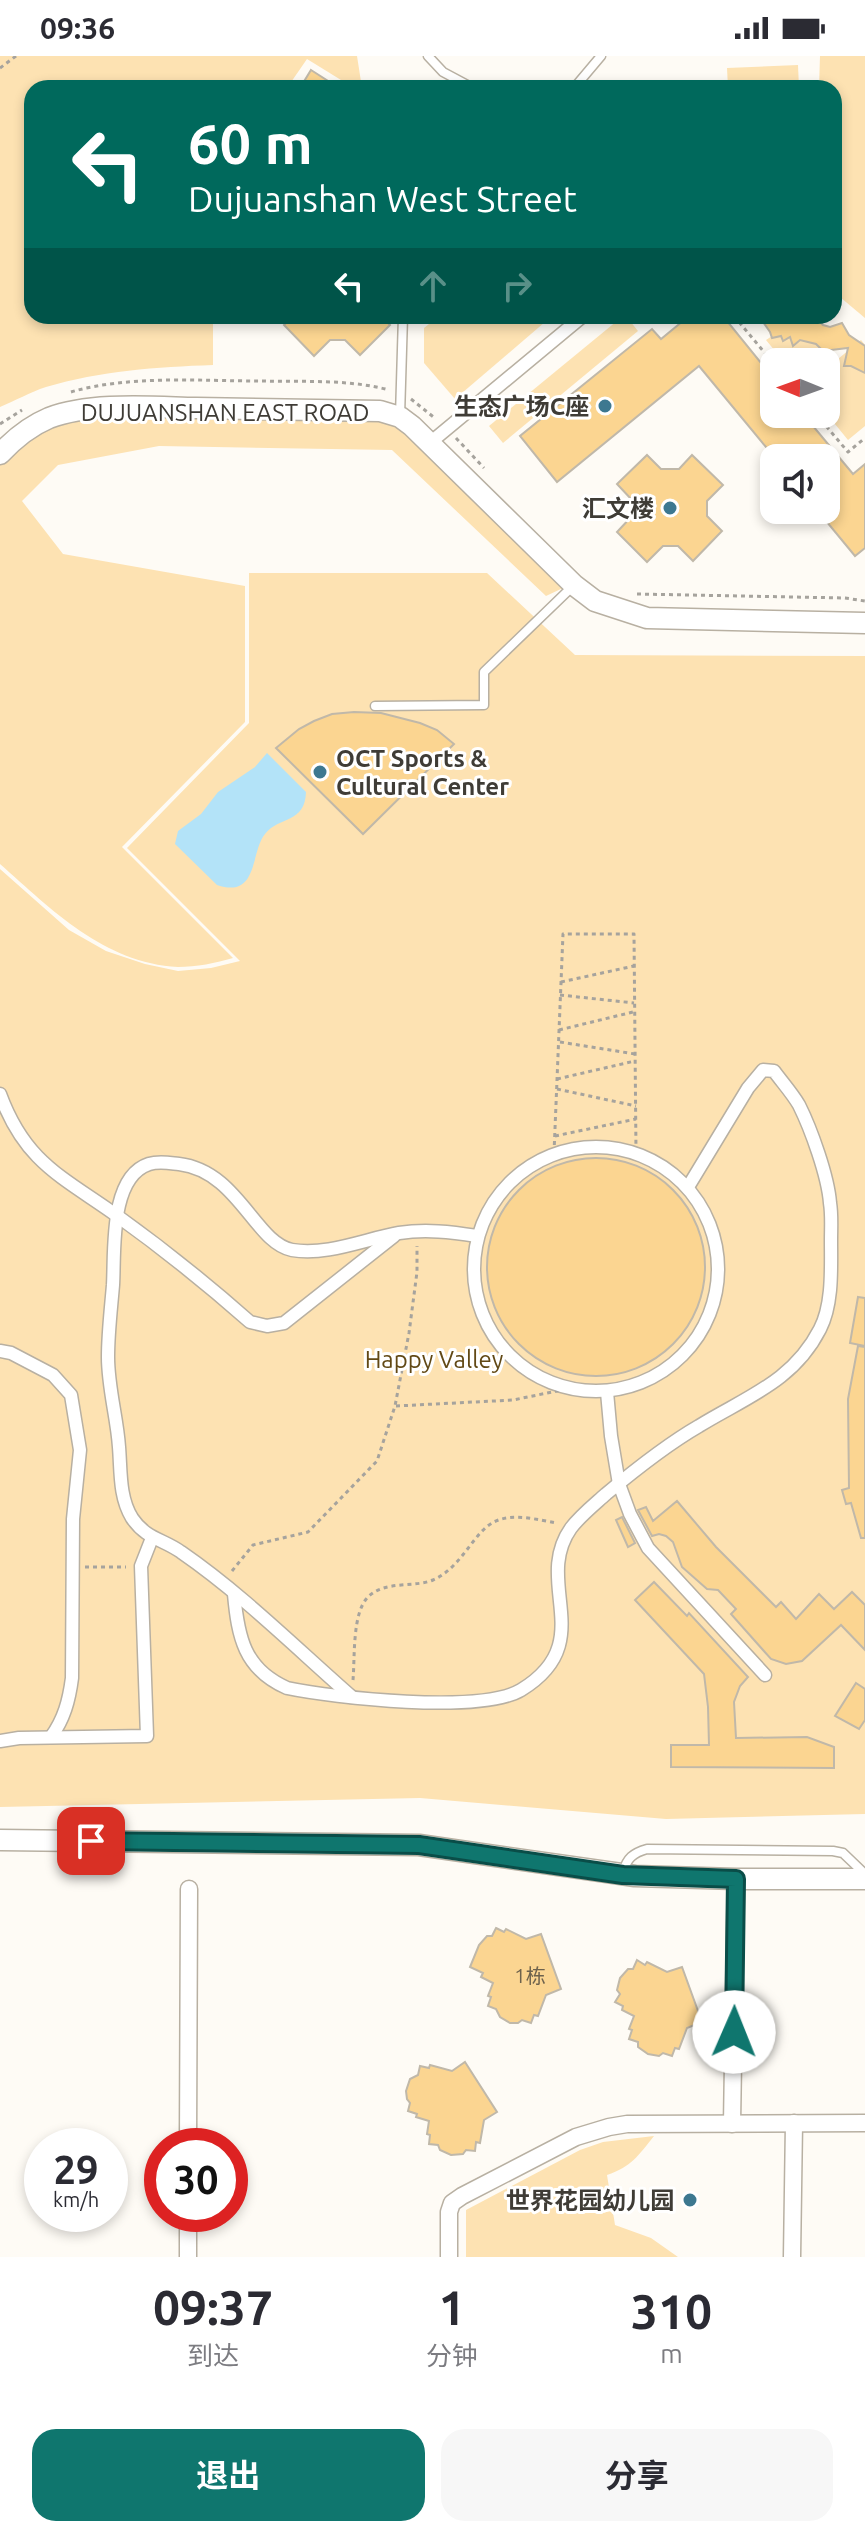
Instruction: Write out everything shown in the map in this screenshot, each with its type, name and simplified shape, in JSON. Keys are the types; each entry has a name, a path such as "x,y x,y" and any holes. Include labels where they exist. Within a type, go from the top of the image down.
{"street":[{"path":"431,442 573,324"},
{"name":"DUJUANSHAN EAST ROAD","path":"0,454 23,432 37,424 86,410 380,411 400,417 431,442 574,585 595,601 647,618 862,619"},
{"path":"234,1594 244,1649 271,1681 287,1688 394,1701 488,1701 518,1691 539,1676 557,1655 562,1637 558,1572 561,1544 573,1525 619,1484 699,1425 764,1390 788,1372 821,1327 828,1304 830,1202 821,1163 798,1105 774,1071 763,1070 748,1088 688,1187"},
{"path":"0,1094 16,1130 41,1162 116,1215 250,1322 267,1326 284,1323 396,1233"},
{"path":"578,1146 607,1146 636,1152 664,1166 688,1187 706,1215 717,1247 718,1281 710,1314 693,1344 669,1368 639,1384 607,1392 567,1389 531,1374 501,1348 481,1314 473,1275 477,1236 493,1202 518,1173 554,1153 578,1146"},
{"path":"352,1697 234,1594 178,1549 152,1538 130,1515 119,1473 108,1357 116,1215 125,1189 135,1173 147,1165 161,1162 185,1164 217,1178 235,1194 268,1235 290,1249 319,1250 417,1230 477,1236"},
{"path":"0,1351 11,1353 53,1375 71,1395 80,1450 73,1519 72,1678 69,1703 51,1737"},
{"path":"607,1392 619,1484 648,1548 765,1675"},
{"path":"0,1741 147,1736 141,1566 152,1538"},
{"path":"0,1840 419,1845 623,1875 736,1879 865,1876"},
{"path":"732,2124 736,1879"},
{"path":"188,2128 189,1889"},
{"path":"792,2257 794,2123"},
{"path":"449,2257 449,2212 452,2203 576,2137 627,2124 865,2123"},
{"path":"188,2232 188,2257"}],"lane":[{"path":"428,56 443,72 458,80"},
{"path":"581,80 601,56"},
{"path":"400,417 403,324"},
{"path":"375,706 484,705 484,672 574,585"},
{"path":"623,1875 630,1856 647,1849 833,1851 843,1853 865,1876"}],"path":[{"path":"0,68 16,56"},
{"path":"741,324 761,348"},
{"path":"828,428 848,452 865,438"},
{"path":"554,1153 563,934 634,934 636,1152"},
{"path":"561,982 634,966"},
{"path":"560,995 634,1003"},
{"path":"559,1030 634,1011"},
{"path":"558,1042 635,1054"},
{"path":"557,1079 635,1061"},
{"path":"556,1089 636,1106"},
{"path":"555,1136 636,1119"},
{"path":"221,1584 253,1545 308,1532 377,1461 395,1406 409,1333 417,1272 417,1230"},
{"path":"395,1406 513,1400 567,1389"},
{"path":"352,1697 358,1613 367,1597 378,1590 432,1581 455,1567 495,1521 523,1518 573,1525"},
{"path":"73,1567 141,1566"}],"green space":[{"path":"0,56 357,56 361,80 341,80 307,59 293,80 24,80 24,324 213,324 213,365 87,377 34,391 0,407"},
{"path":"820,56 865,56 865,318 842,299 842,80 819,80"},
{"path":"798,65 799,80 728,80 727,68"},
{"path":"429,324 543,324 455,399 424,363 424,328"},
{"path":"613,324 632,324 638,331 503,443 489,426"},
{"path":"791,324 810,324 829,348 773,348 766,340"},
{"path":"861,340 865,345 865,426 848,440 838,428 840,357"},
{"path":"87,414 398,420 563,588 546,596 392,450 159,446 58,465 22,501 63,554 245,586 245,722 122,847 233,958 220,962 178,967 126,956 103,945 60,916 0,864 0,460 25,435"},
{"name":"Happy Valley","path":"249,573 487,573 575,655 865,656 865,1814 666,1819 420,1798 0,1807 0,869 69,930 106,951 178,971 240,961 127,848 249,723"},
{"path":"654,2136 639,2155 607,2175 615,2225 651,2238 678,2257 466,2257 466,2210 580,2150 603,2142"}],"water":[{"path":"267,753 306,792 305,802 296,815 265,834 247,880 231,888 217,885 175,844 178,831 201,814 218,792 255,767"}],"building":[{"path":"311,70 327,80 305,80"},
{"path":"842,323 849,335 865,346 865,373 844,366 848,348 820,348 800,340 793,346 790,337 783,341 781,336 772,338 764,324 822,324 830,327"},
{"path":"679,324 729,324 760,362 760,428 815,428 828,444 763,444 699,366 557,482 520,436 652,329 661,339"},
{"path":"284,325 390,325 360,355 345,340 330,340 314,356"},
{"name":"汇文楼","path":"647,455 661,469 679,469 692,455 723,485 707,501 707,516 722,531 693,561 678,546 663,546 647,562 617,532 632,516 632,500 617,484"},
{"path":"840,458 853,474 865,464 865,548 855,556 829,524 840,524"},
{"path":"381,713 420,723 437,730 454,744 363,834 276,748 314,721 332,714"},
{"path":"596,1158 638,1166 657,1176 673,1190 687,1206 697,1225 705,1267 697,1309 687,1328 673,1344 657,1358 638,1368 596,1376 554,1368 535,1358 519,1344 505,1328 495,1309 487,1267 495,1225 505,1206 519,1190 535,1176 554,1166"},
{"path":"858,1297 865,1298 865,1346 850,1343"},
{"path":"858,1346 865,1347 865,1538 861,1538 851,1503 846,1504 842,1490 849,1488 848,1399"},
{"path":"677,1501 716,1547 776,1607 781,1602 796,1619 819,1594 834,1609 852,1592 865,1605 865,1650 841,1625 802,1661 786,1664 771,1659 731,1614 736,1609 718,1590 707,1589 682,1567 673,1542 659,1534 652,1536 638,1510 646,1507 653,1521"},
{"path":"622,1517 635,1543 628,1547 616,1520"},
{"path":"654,1582 687,1616 689,1613 748,1677 740,1686 734,1702 736,1738 807,1737 834,1747 834,1768 671,1767 671,1745 709,1745 708,1707 704,1674 635,1600"},
{"path":"856,1683 865,1689 865,1720 859,1729 835,1716"},
{"path":"496,1928 504,1932 506,1929 526,1939 541,1934 561,1989 546,1995 538,2016 534,2015 531,2023 522,2020 510,2023 500,2017 496,2009 488,2006 493,1983 481,1977 483,1973 470,1967 479,1945 487,1936 492,1936"},
{"path":"637,1960 667,1972 682,1967 702,2022 687,2028 679,2049 675,2048 672,2056 648,2054 638,2047 638,2042 629,2039 634,2016 615,2002 620,1994 617,1990 620,1978 628,1969 633,1969"},
{"path":"465,2062 497,2112 484,2120 480,2143 476,2142 475,2151 466,2150 463,2154 451,2155 440,2150 438,2145 429,2144 429,2121 408,2111 410,2103 406,2091 410,2079 418,2075 420,2066 429,2068 430,2065 452,2071"}],"place":[{"name":"生态广场C座","path":"605,406"},
{"name":"汇文楼","path":"670,508"},
{"name":"OCT Sports & Cultural Center","path":"320,772"},
{"name":"世界花园幼儿园","path":"690,2200"}],"route":[{"path":"91,1841 419,1845 623,1875 736,1879 734,2032"}]}
